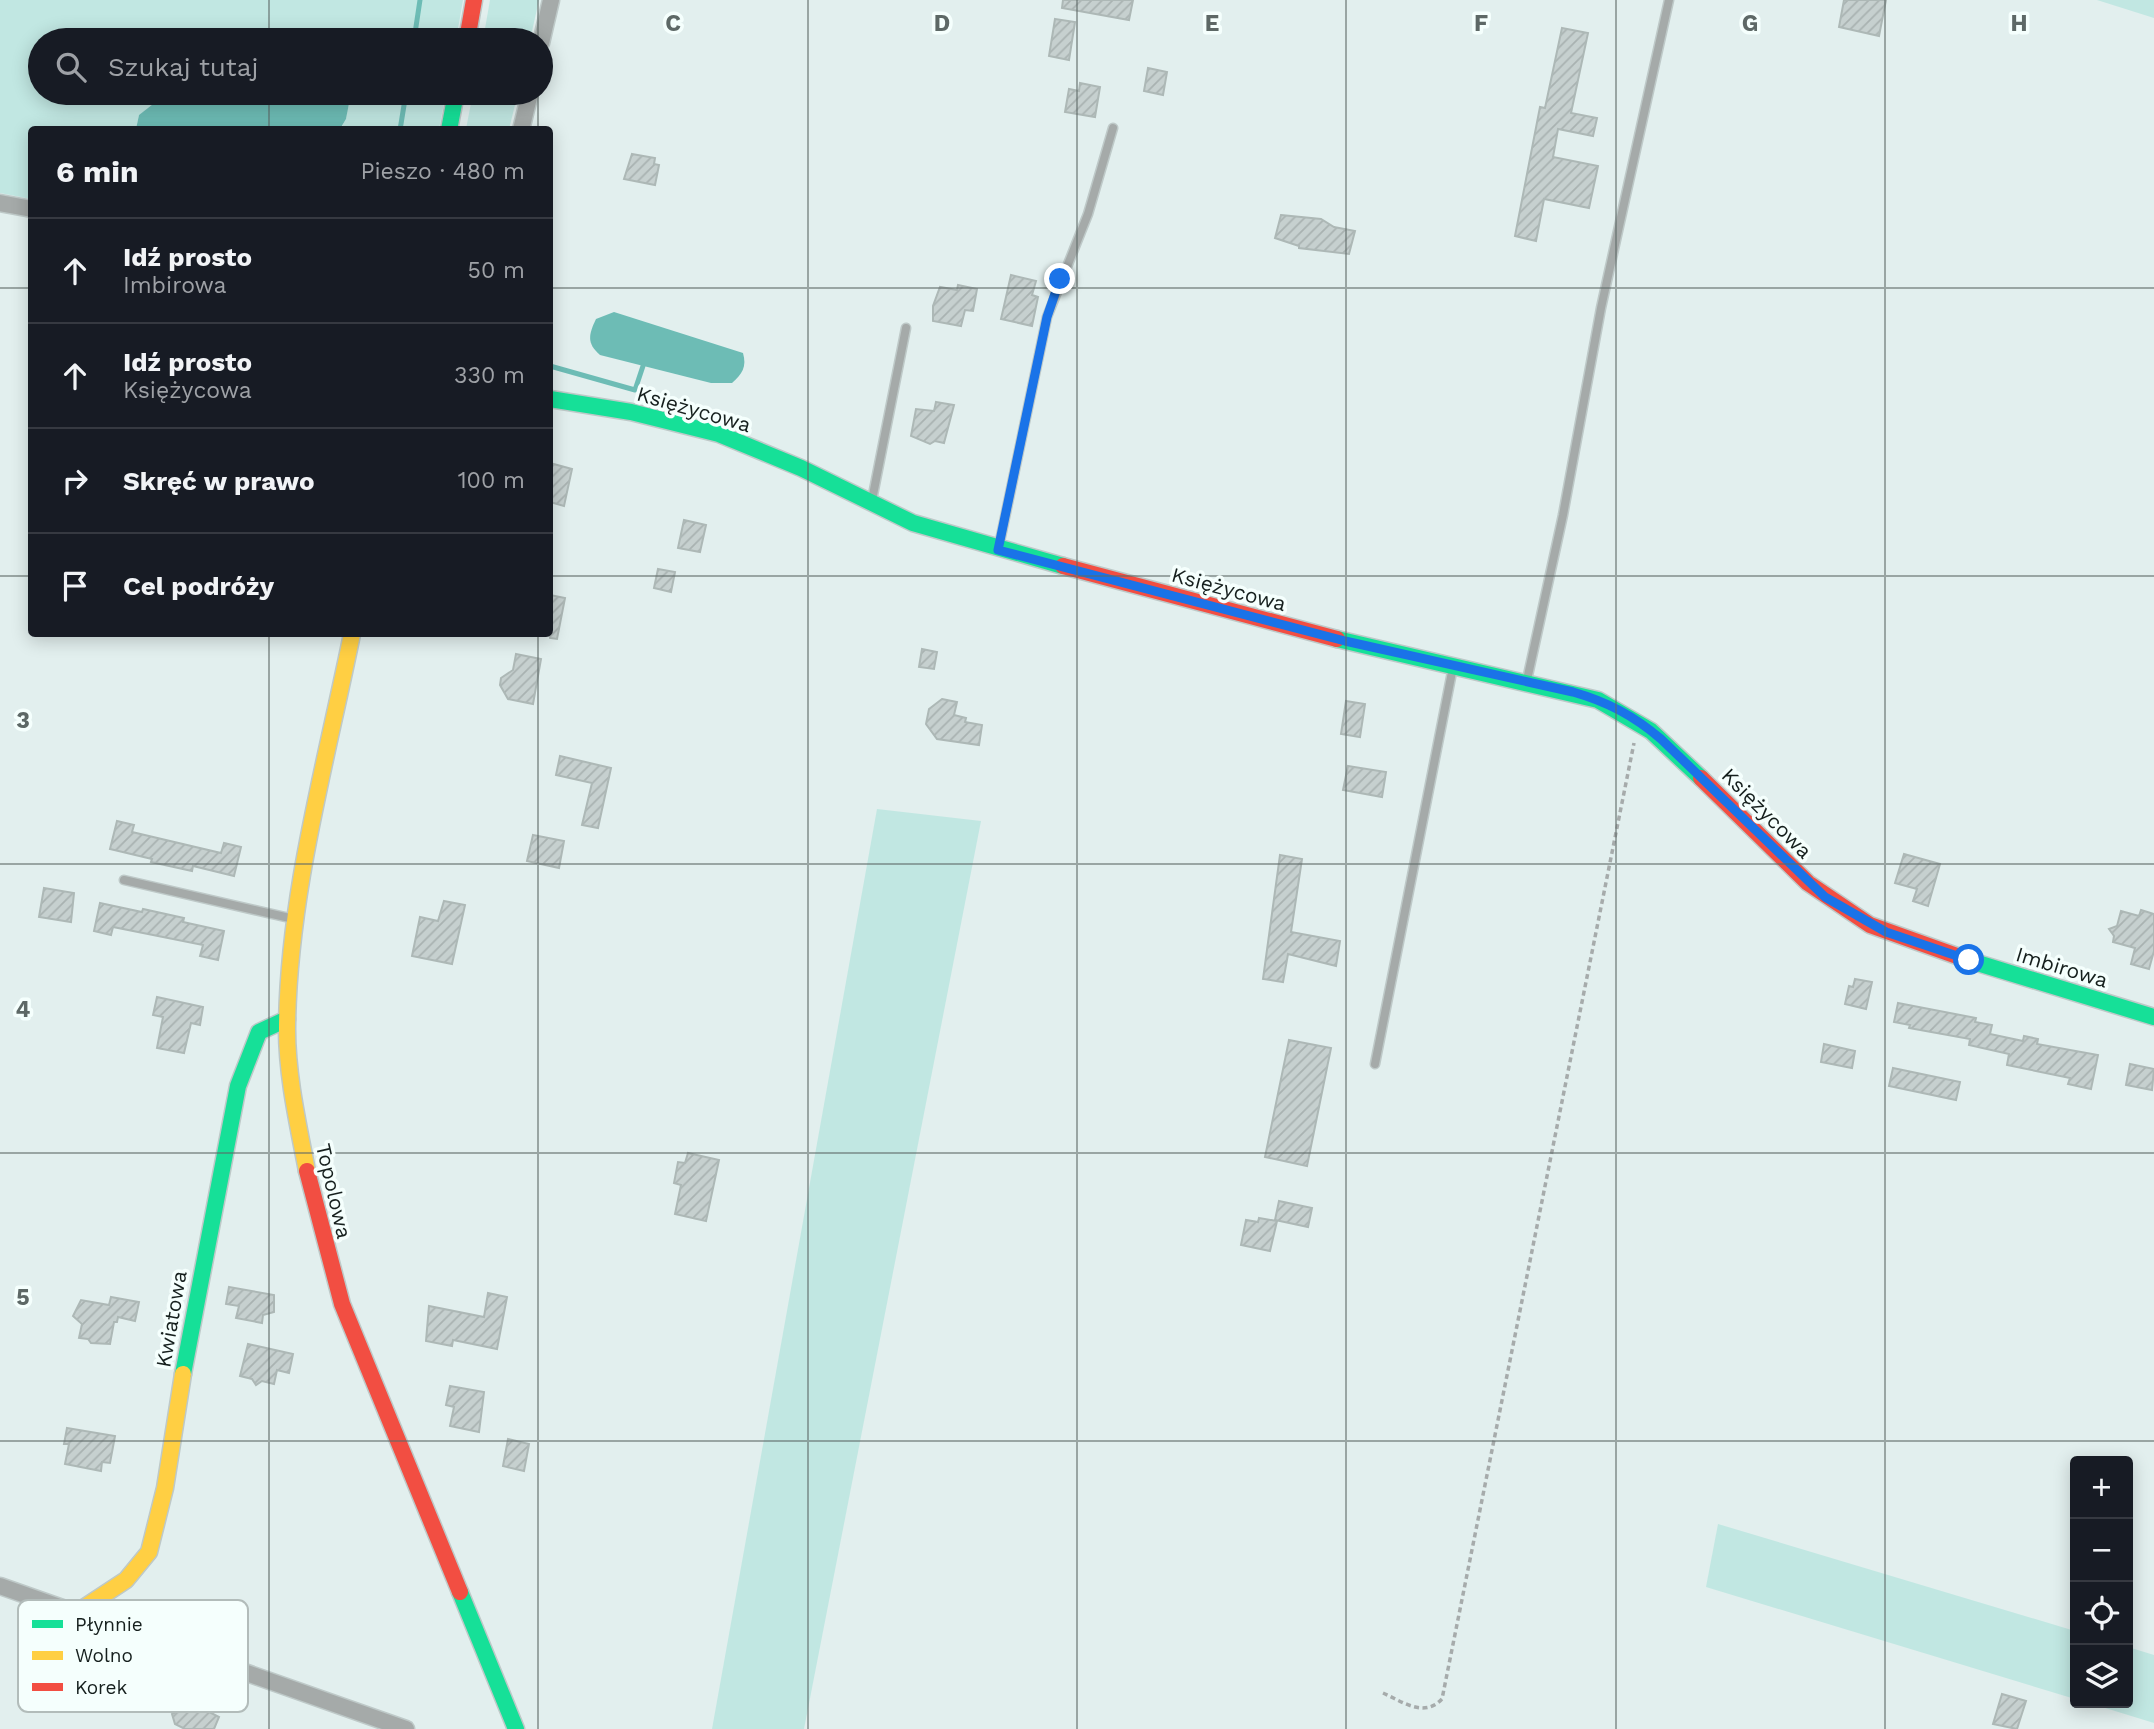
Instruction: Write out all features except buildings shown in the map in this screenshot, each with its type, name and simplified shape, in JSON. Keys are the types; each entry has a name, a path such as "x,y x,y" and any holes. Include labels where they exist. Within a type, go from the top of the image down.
{"street":[{"path":"469,28 474,0"},
{"path":"544,28 551,0"},
{"path":"450,126 454,105"},
{"path":"522,126 527,105"},
{"path":"0,204 28,208"},
{"name":"Księżycowa","path":"553,399 631,412 719,434 801,468 913,523 998,550 1453,667 1592,698 1643,724 1808,883 1842,909"},
{"name":"Topolowa","path":"351,637 296,919 288,978 287,1019 292,1090 301,1147 339,1294 516,1729"},
{"name":"Imbirowa","path":"1842,909 1906,940 2154,1017"},
{"name":"Kwiatowa","path":"96,1600 126,1580 149,1552 165,1488 194,1305 238,1086 251,1044 260,1032 271,1024 287,1019"},
{"path":"0,1586 39,1600"},
{"path":"248,1673 406,1729"}],"lane":[{"path":"1526,683 1563,515 1601,308 1669,0"},
{"path":"998,550 1047,317 1088,214 1113,128"},
{"path":"871,503 906,328"},
{"path":"1375,1064 1453,667"},
{"path":"124,880 296,919"}],"path":[{"path":"1383,1693 1423,1710 1435,1706 1442,1699 1626,776 1635,737 1643,724"}],"green space":[{"path":"0,0 463,0 458,28 28,28 28,105 152,105 139,115 137,126 28,126 28,198 0,193"},
{"path":"490,0 539,0 533,28 485,28"},
{"path":"2097,0 2154,0 2154,18"},
{"path":"349,105 444,105 440,126 342,126"},
{"path":"471,105 515,105 510,126 467,126"},
{"path":"877,809 981,821 804,1729 712,1729"},
{"path":"1718,1524 2070,1630 2070,1697 1706,1587"},
{"path":"2133,1649 2154,1655 2154,1723 2105,1708 2133,1708"}],"water":[{"path":"152,105 349,105 342,126 137,126 139,115"},
{"path":"614,312 743,353 743,370 732,383 711,383 600,355 592,346 592,329 596,319"}],"waterway":[{"path":"416,28 420,0"},
{"path":"401,126 404,105"},
{"path":"553,367 635,390 643,366"}],"traffic: fast":[{"path":"450,126 454,105"},
{"path":"553,399 631,412 719,434 801,468 913,523 1063,566"},
{"path":"1337,639 1598,700 1651,731 1701,778"},
{"path":"1971,961 2154,1017"},
{"path":"183,1374 238,1086 259,1032 287,1019"},
{"path":"460,1592 516,1729"}],"traffic: slow":[{"path":"307,1171 289,1064 289,979 310,830 351,637"},
{"path":"96,1600 126,1580 149,1552 165,1488 183,1374"}],"traffic: jam":[{"path":"469,28 474,0"},
{"path":"1063,566 1337,639"},
{"path":"1701,778 1808,883 1870,925 1971,961"},
{"path":"307,1171 342,1304 460,1592"}],"route":[{"path":"1060,279 1047,317 998,550 1345,641 1573,692 1608,703 1635,718 1661,739 1780,857 1825,897 1886,932 1969,960"}]}
